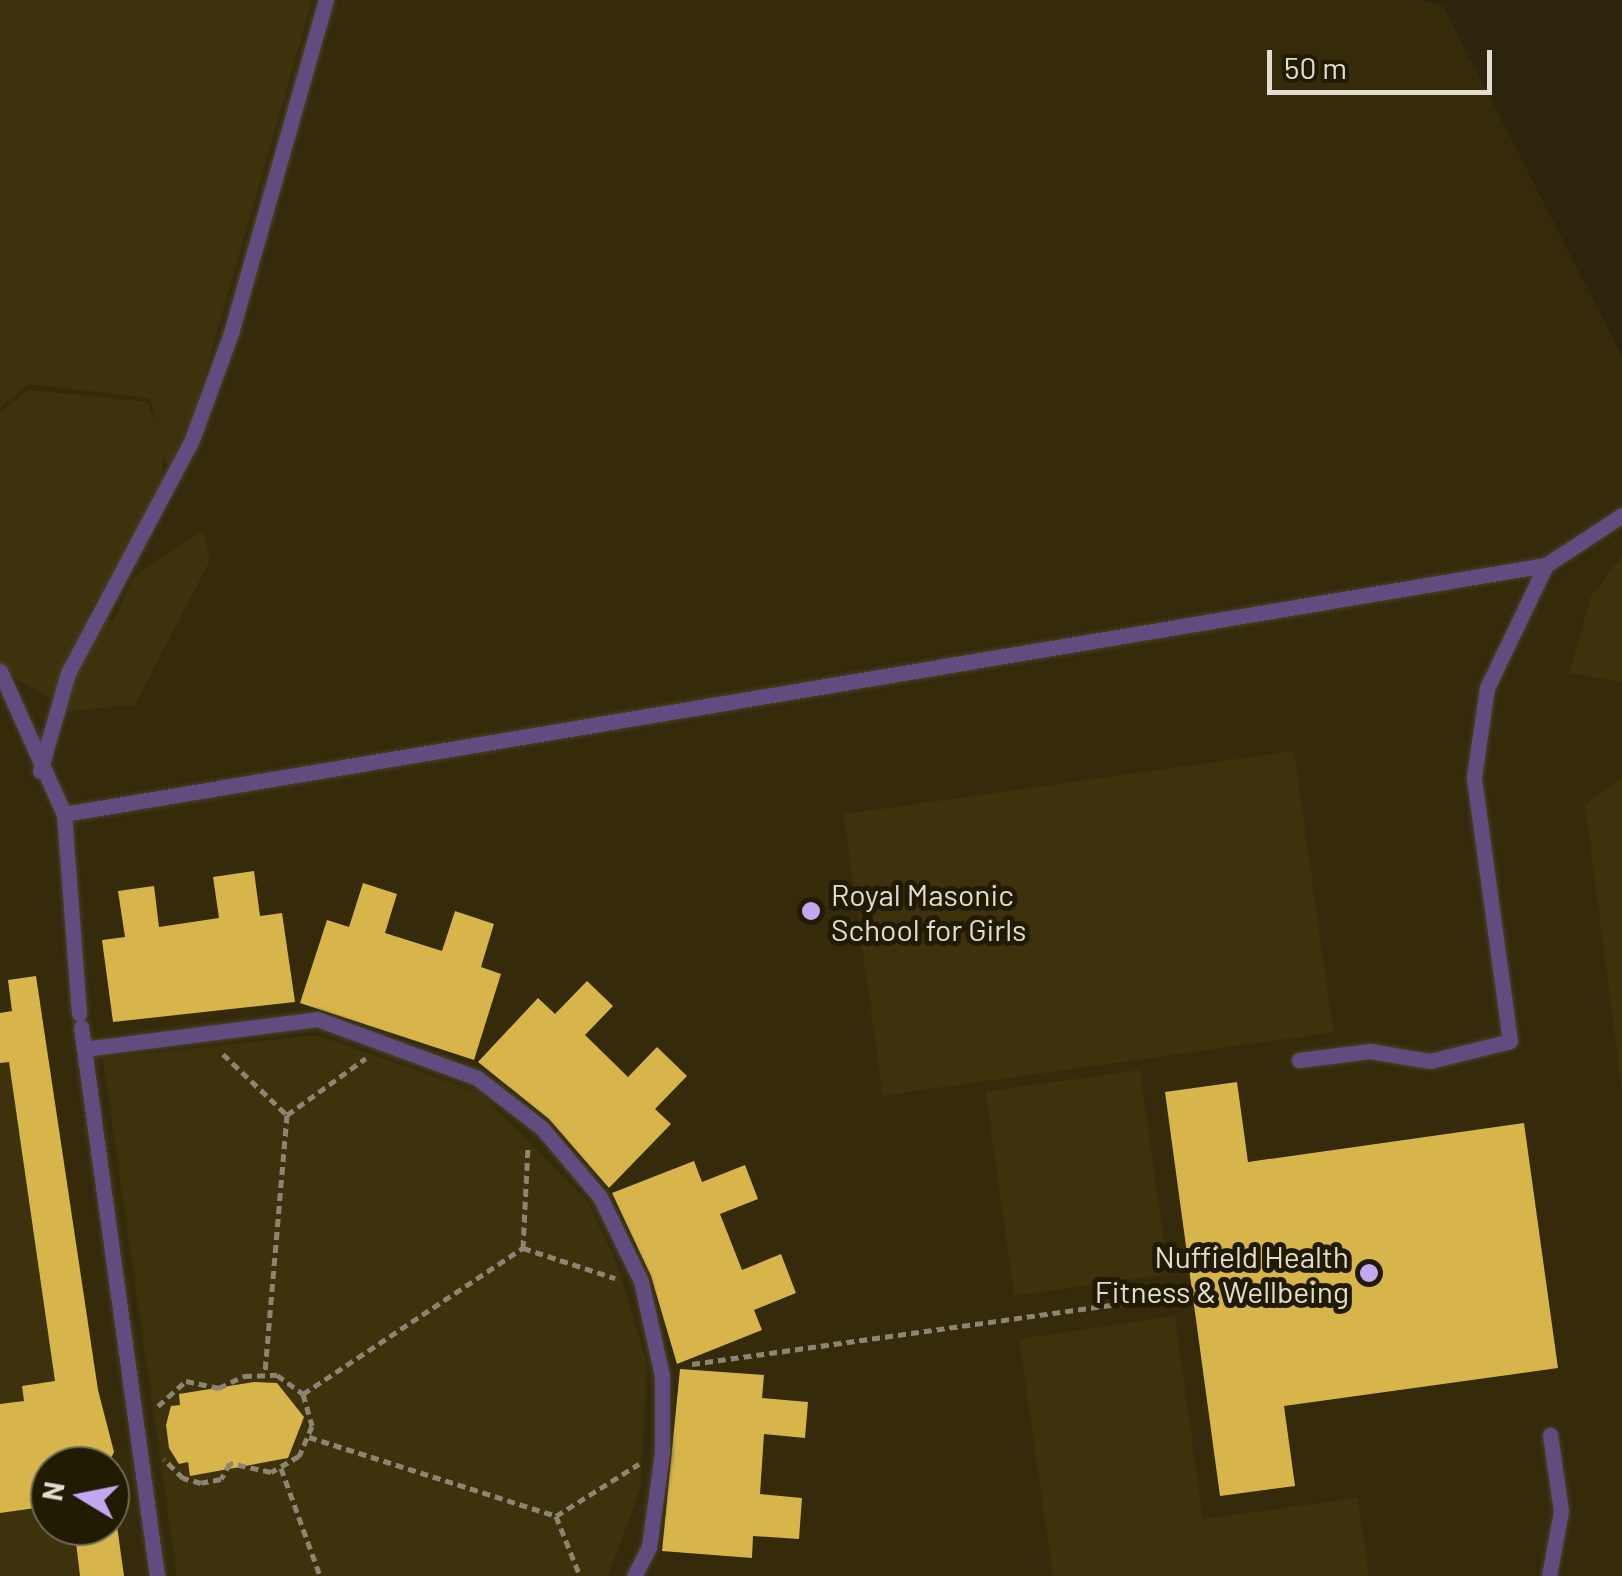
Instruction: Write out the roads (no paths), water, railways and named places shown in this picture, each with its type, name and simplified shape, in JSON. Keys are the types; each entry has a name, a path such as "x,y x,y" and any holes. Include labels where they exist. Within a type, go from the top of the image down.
{"lane":[{"path":"40,772 68,673 191,442 231,334 326,0"},
{"path":"64,814 1546,565 1622,515"},
{"path":"1299,1060 1370,1051 1430,1061 1510,1041 1474,777 1487,688 1546,565"},
{"path":"0,671 40,772 64,814 80,1020 156,1576"},
{"path":"84,1048 318,1019 390,1041 477,1078 530,1119 600,1196 642,1287 662,1376 662,1448 649,1548 634,1576"},
{"path":"1549,1576 1561,1511 1550,1435"}],"place":[{"name":"Royal Masonic School for Girls","path":"811,911"},
{"name":"Nuffield Health Fitness & Wellbeing","path":"1369,1273"}]}
